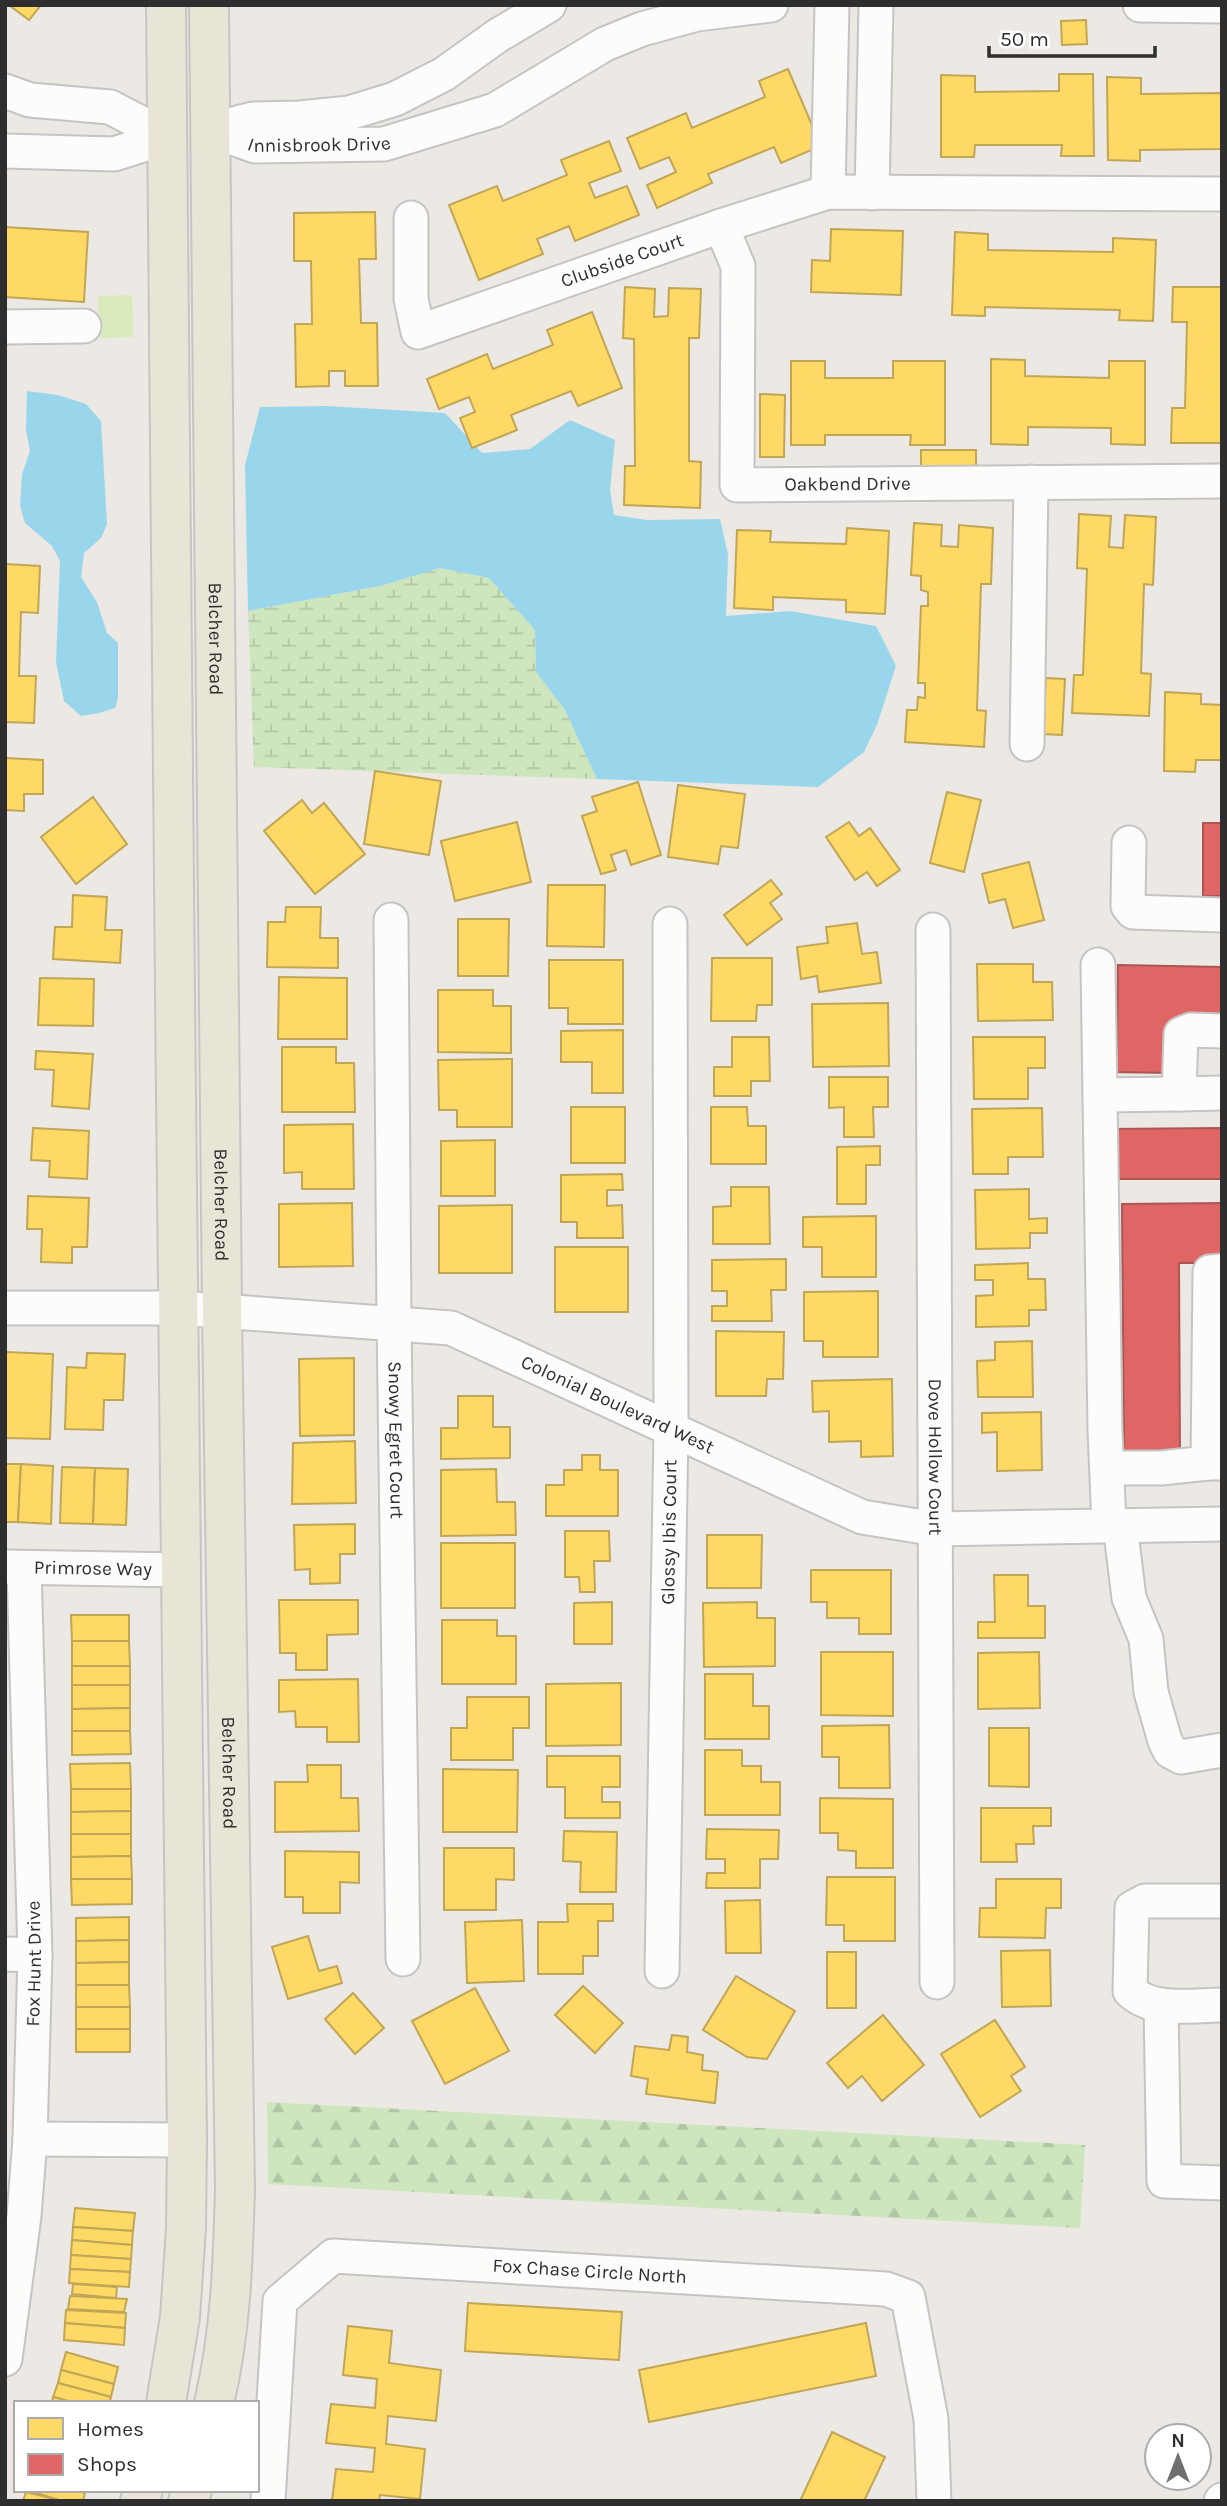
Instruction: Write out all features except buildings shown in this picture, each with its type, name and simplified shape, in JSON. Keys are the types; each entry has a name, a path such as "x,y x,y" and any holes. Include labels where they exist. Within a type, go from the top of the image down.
{"main road":[{"path":"166,5 187,2140 186,2228 180,2317 166,2401"},
{"path":"186,5 192,93 197,112 210,130"},
{"name":"Belcher Road","path":"209,5 222,1311 234,2140 233,2281 220,2380 215,2401"},
{"path":"168,137 184,151 197,175 198,267 211,310"},
{"path":"187,2140 234,2140"}],"street":[{"name":"Innisbrook Drive","path":"210,130 253,119 349,113 395,99 444,74 497,36 549,5"},
{"name":"Innisbrook Drive","path":"210,130 255,146 384,144 495,110 605,44 642,29 697,14 771,5"},
{"path":"828,192 832,5"},
{"path":"872,193 876,5"},
{"path":"1140,5 1222,6"},
{"path":"5,91 30,100 110,107 168,137"},
{"path":"5,151 114,154 168,137"},
{"name":"Clubside Court","path":"411,218 411,299 418,332 721,226 828,192 1222,194"},
{"name":"Oakbend Drive","path":"721,226 738,266 737,485 1222,481"},
{"path":"5,327 84,326"},
{"path":"1027,744 1031,482"},
{"path":"1129,843 1128,906 1133,912 1222,915"},
{"name":"Snowy Egret Court","path":"391,920 403,1959"},
{"name":"Glossy Ibis Court","path":"662,1971 671,1429 670,924"},
{"name":"Dove Hollow Court","path":"933,930 937,1982"},
{"path":"1098,965 1104,1416 1115,1525 1129,1598 1146,1639 1151,1692 1165,1741 1170,1751 1181,1757 1222,1750"},
{"path":"1179,1094 1181,1034 1191,1030 1222,1031"},
{"path":"1100,1095 1222,1094"},
{"path":"1108,1468 1161,1468 1215,1463 1210,1272 1222,1271"},
{"name":"Colonial Boulevard West","path":"5,1308 179,1308 451,1328 862,1517 936,1529 1222,1524"},
{"name":"Primrose Way","path":"14,1568 180,1570"},
{"name":"Fox Hunt Drive","path":"5,2359 24,2216 30,2139 20,1955 14,1568"},
{"path":"1222,1901 1145,1901 1132,1908 1130,1991 1141,2001 1161,2005 1222,2004"},
{"path":"1161,2005 1164,2180 1222,2183"},
{"path":"30,2139 187,2140"},
{"name":"Fox Chase Circle North","path":"268,2501 280,2301 333,2256 886,2289 908,2297 931,2420 934,2501"}],"green space":[{"path":"132,295 133,337 99,338 98,296"},
{"path":"440,568 489,578 535,630 536,672 565,710 597,779 254,767 248,611 380,586"},
{"path":"267,2102 1085,2145 1080,2228 268,2184"}],"water":[{"path":"27,391 58,395 86,404 101,421 107,524 101,538 84,553 81,577 97,602 107,633 118,643 118,698 115,708 99,713 81,716 64,701 56,662 60,561 52,546 25,523 20,506 22,474 30,451 26,430"},
{"path":"327,406 445,413 482,453 530,449 570,420 615,440 610,490 614,515 647,520 720,519 728,555 726,616 790,611 876,626 896,666 877,725 864,752 818,787 597,779 565,710 536,672 535,630 489,578 440,568 380,586 248,611 245,465 260,407"}]}
